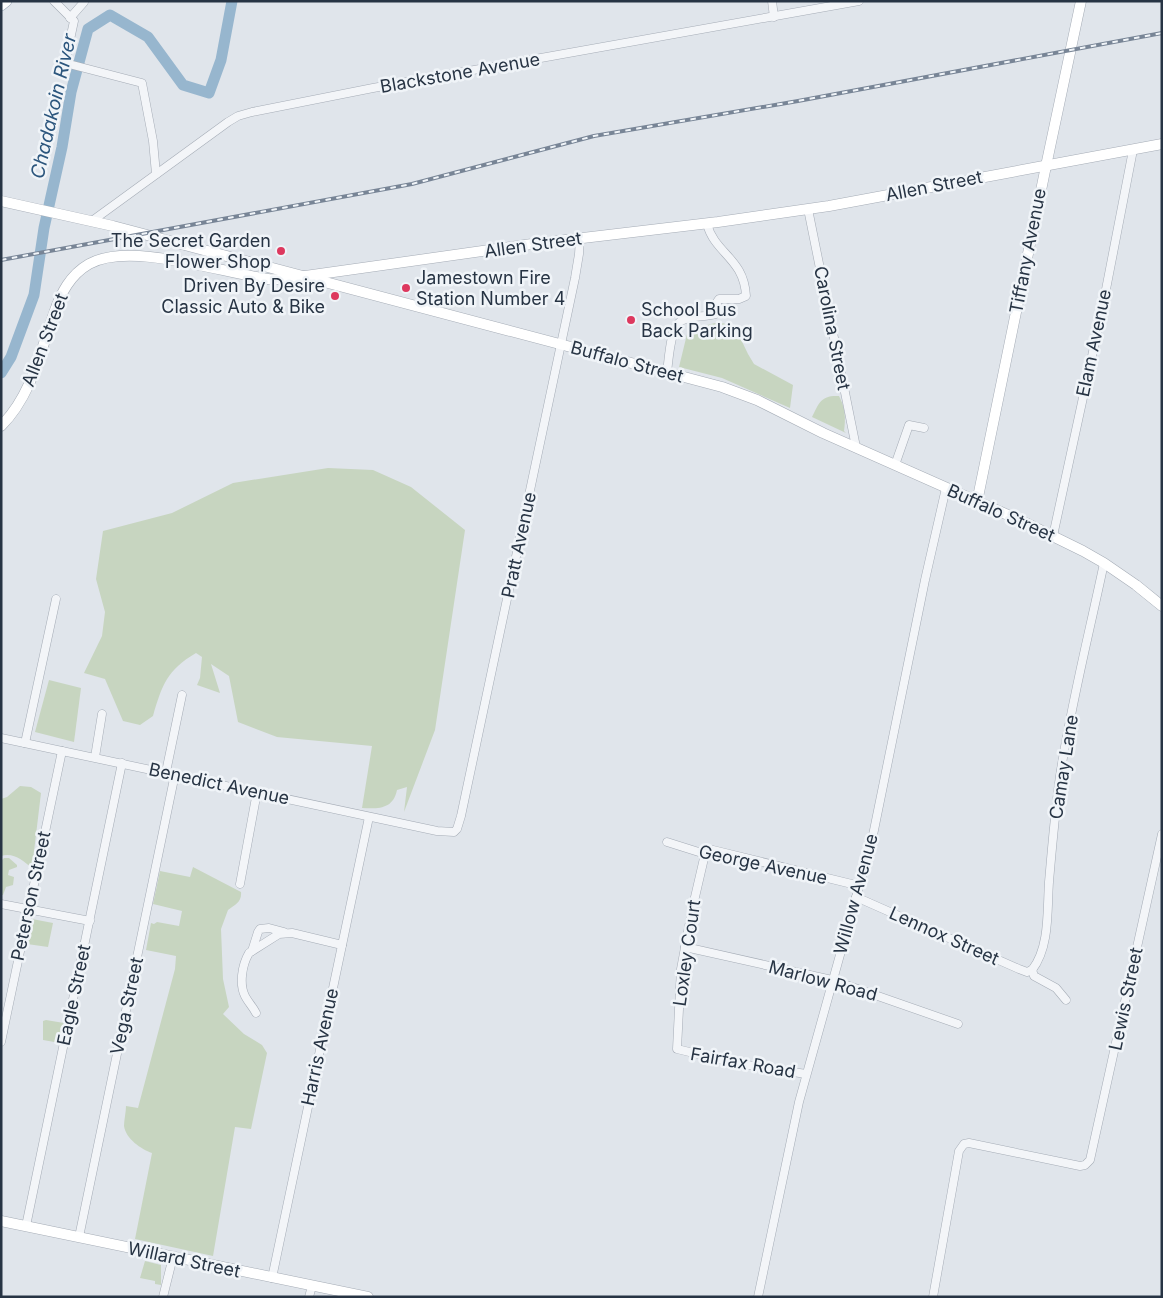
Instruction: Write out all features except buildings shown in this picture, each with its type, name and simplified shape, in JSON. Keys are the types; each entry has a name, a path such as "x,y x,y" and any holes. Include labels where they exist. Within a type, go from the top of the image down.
{"main road":[{"path":"1,5 6,1"}],"street":[{"path":"54,1 74,21 65,63 87,67 142,83 153,141 156,174"},
{"path":"772,1 774,17"},
{"name":"Blackstone Avenue","path":"92,221 238,116 389,85 859,1"},
{"name":"Tiffany Avenue","path":"977,502 1081,1"},
{"path":"70,18 84,2"},
{"name":"Allen Street","path":"1,426 20,402 34,375 54,312 65,288 72,278 90,264 115,256 144,256 264,278 291,278 808,209 1162,144"},
{"name":"Elam Avenue","path":"1053,536 1102,310 1134,150"},
{"name":"Buffalo Street","path":"1,201 92,221 306,276 722,387 746,396 1053,536 1104,563 1162,606"},
{"name":"Carolina Street","path":"808,209 856,447"},
{"path":"667,372 672,335 679,322 716,314 719,299 746,296 743,278 738,266 714,240 706,224"},
{"name":"Pratt Avenue","path":"437,831 454,832 461,818 580,254 580,238"},
{"path":"264,278 268,270 265,266"},
{"path":"895,465 909,425 924,428"},
{"name":"Willow Avenue","path":"758,1297 806,1074 872,840 925,580 946,488"},
{"name":"Camay Lane","path":"1032,970 1040,956 1045,933 1051,852 1060,777 1104,563"},
{"path":"25,743 56,599"},
{"path":"166,772 182,695"},
{"path":"95,757 102,714"},
{"name":"Benedict Avenue","path":"1,738 437,831"},
{"name":"Peterson Street","path":"1,1042 62,751"},
{"name":"Eagle Street","path":"26,1226 122,763"},
{"name":"Vega Street","path":"79,1237 175,774"},
{"path":"240,884 257,792"},
{"name":"Harris Avenue","path":"272,1278 369,817"},
{"name":"Lewis Street","path":"933,1297 960,1151 966,1144 969,1143 1080,1166 1088,1164 1093,1152 1162,834"},
{"name":"George Avenue","path":"667,842 705,854 713,850 860,886"},
{"name":"Loxley Court","path":"681,1051 676,1044 681,969 705,854"},
{"name":"Lennox Street","path":"856,897 1019,969 1027,972 1032,970"},
{"path":"1,904 90,920"},
{"path":"252,951 260,929 269,928 342,945"},
{"path":"256,1013 245,997 241,980 246,957 252,951 284,932"},
{"name":"Marlow Road","path":"685,947 832,980 958,1024"},
{"path":"1032,970 1034,976 1056,988 1066,1000"},
{"name":"Fairfax Road","path":"681,1051 735,1063 806,1074"},
{"name":"Willard Street","path":"1,1221 368,1297"},
{"path":"163,1297 173,1257"},
{"path":"309,1297 312,1286"}],"green space":[{"path":"719,322 735,327 754,364 793,385 790,408 722,378 679,367 688,330"},
{"path":"839,396 844,408 844,431 846,433 812,417 821,401 828,397"},
{"path":"328,468 373,470 411,487 465,530 435,730 404,812 407,787 397,790 389,804 379,808 362,808 372,746 277,737 238,722 229,676 211,664 220,693 197,685 200,678 202,657 196,653 186,659 172,672 159,695 153,716 140,725 123,721 105,679 84,673 102,636 105,612 96,579 103,531 172,513 233,483"},
{"path":"49,680 81,688 74,742 35,732"},
{"path":"20,786 31,787 41,793 32,868 14,856 1,856 1,799 7,797"},
{"path":"4,858 9,858 17,867 9,870 8,875 14,877 13,885 6,887 3,895 1,895 1,861"},
{"path":"193,867 241,892 239,901 228,910 221,929 223,979 229,1007 223,1014 244,1034 262,1045 267,1053 251,1129 235,1127 213,1256 135,1239 152,1153 135,1143 125,1131 124,1126 126,1106 138,1108 175,969 176,956 146,950 151,923 157,922 179,926 182,911 153,904 160,871 190,877"},
{"path":"32,919 53,923 48,947 27,944"},
{"path":"43,1021 64,1023 60,1043 43,1040"},
{"path":"145,1261 161,1265 161,1285 155,1284 155,1281 140,1278"}],"waterway":[{"name":"Chadakoin River","path":"1,373 11,357 34,295 44,228 62,147 71,92 88,29 110,15 148,37 183,85 209,93 221,60 232,1"}],"railway":[{"path":"1,260 412,184 594,136 798,101 1162,33"}],"place":[{"name":"The Secret Garden Flower Shop","path":"281,251"},
{"name":"Jamestown Fire Station Number 4","path":"406,288"},
{"name":"Driven By Desire Classic Auto & Bike","path":"335,296"},
{"name":"School Bus Back Parking","path":"631,320"}]}
